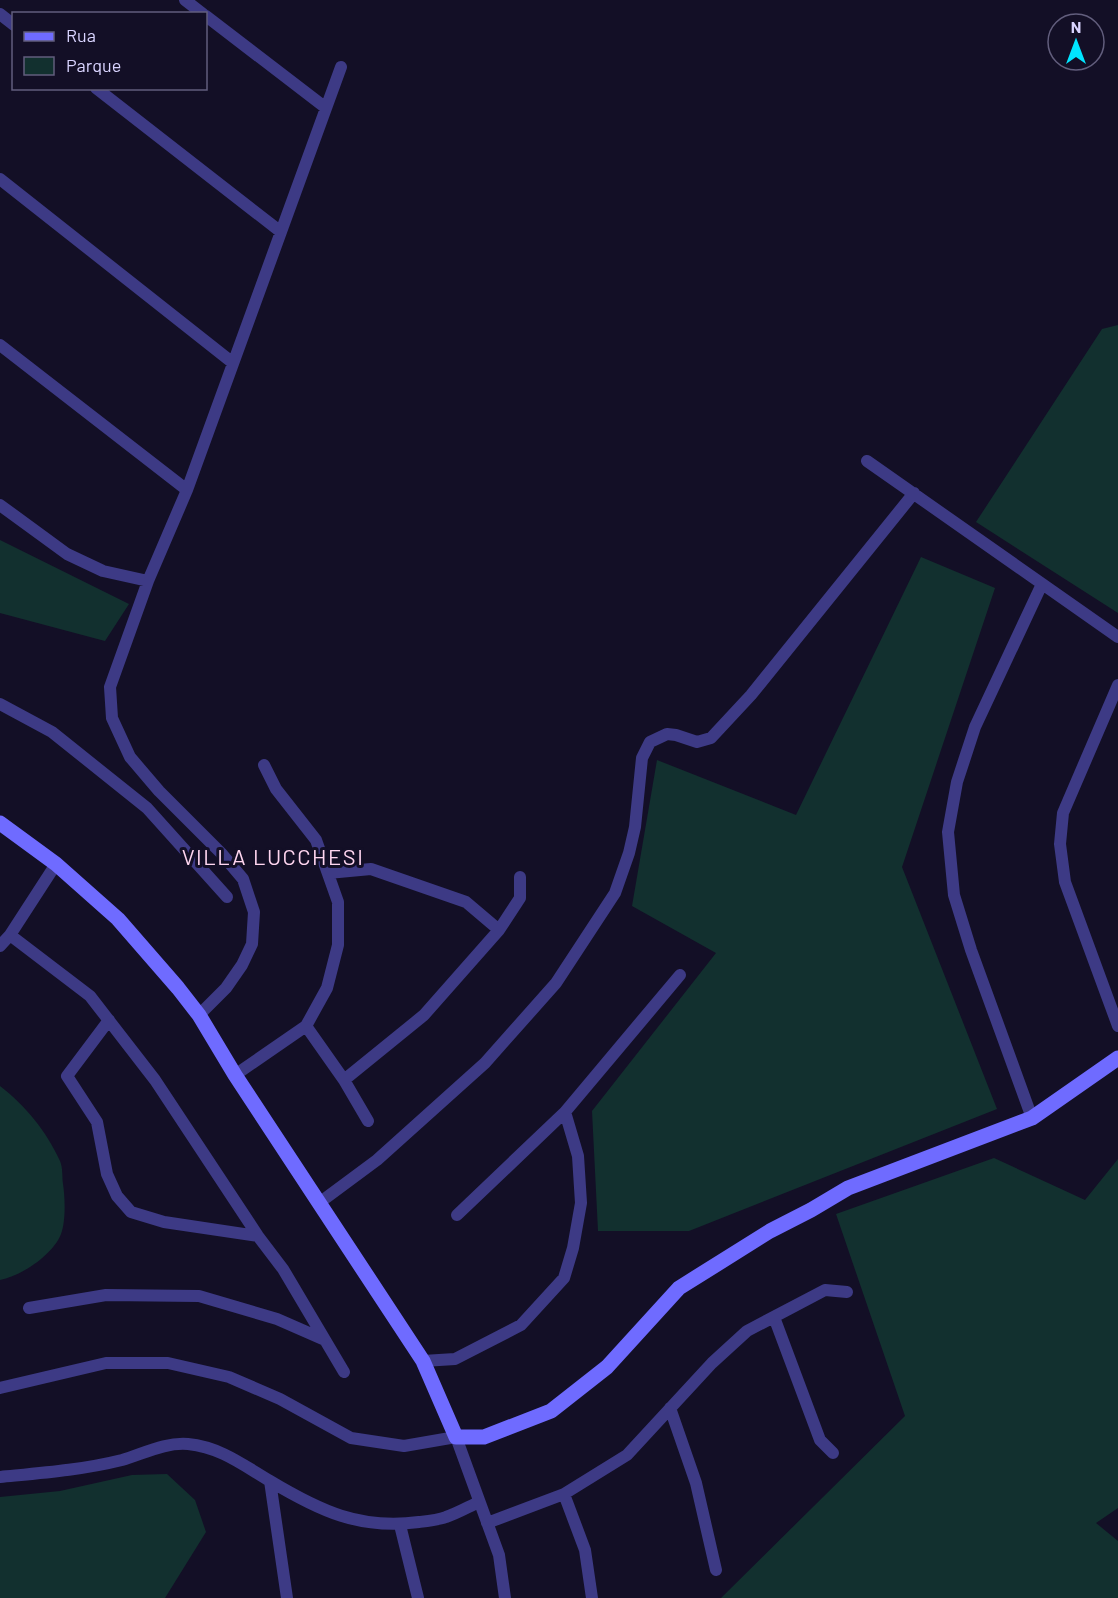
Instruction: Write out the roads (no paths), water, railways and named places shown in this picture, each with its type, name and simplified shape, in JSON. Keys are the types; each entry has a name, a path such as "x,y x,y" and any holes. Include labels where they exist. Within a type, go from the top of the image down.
{"street":[{"path":"185,0 200,12"},
{"path":"0,14 12,23"},
{"path":"207,17 326,108"},
{"path":"199,1015 226,988 242,965 252,944 254,912 243,879 221,853 159,791 130,757 112,718 110,687 148,581 187,490 341,67"},
{"path":"99,90 281,232"},
{"path":"0,179 233,363"},
{"path":"0,345 187,490"},
{"path":"867,460 1118,637"},
{"path":"319,1203 377,1160 485,1063 556,983 615,893 629,853 635,827 642,758 650,742 667,734 697,742 711,738 751,695 914,493"},
{"path":"0,505 67,554 103,571 148,581"},
{"path":"1032,1118 970,950 954,895 948,832 957,782 975,727 1042,584"},
{"path":"1118,685 1063,813 1060,844 1065,882 1118,1026"},
{"path":"0,704 51,732 147,808 227,897"},
{"path":"235,1075 306,1026 327,988 338,945 338,902 316,840 276,789 264,765"},
{"path":"0,823 56,864 118,920 199,1015 235,1075 423,1361 456,1437 499,1555 505,1598"},
{"path":"0,946 10,935 56,864"},
{"path":"328,873 371,869 466,902 499,930"},
{"path":"344,1080 424,1015 499,930 520,898 520,877"},
{"path":"10,935 90,996 155,1080 258,1236 283,1269 344,1372"},
{"path":"457,1215 565,1112 680,975"},
{"path":"109,1020 67,1076 97,1122 107,1174 117,1196 131,1212 164,1222 258,1236"},
{"path":"306,1026 344,1080 368,1121"},
{"path":"0,1388 106,1363 168,1363 229,1377 280,1399 351,1438 404,1446 456,1437 484,1437 551,1411 607,1367 679,1288 770,1231 848,1188 1032,1118 1118,1058"},
{"path":"423,1361 455,1359 522,1325 564,1278 573,1248 581,1203 578,1156 565,1112"},
{"path":"487,1523 564,1494 627,1455 712,1363 747,1331 825,1290 847,1292"},
{"path":"29,1308 106,1295 199,1296 277,1318 325,1340"},
{"path":"774,1317 820,1440 833,1453"},
{"path":"670,1408 696,1483 716,1570"},
{"path":"0,1478 80,1469 123,1460 159,1447 185,1443 211,1447 308,1502 349,1520 400,1525 444,1518 479,1502"},
{"path":"270,1481 287,1598"},
{"path":"564,1494 585,1550 592,1598"},
{"path":"400,1525 418,1598"}],"district":[{"name":"VILLA LUCCHESI","path":"273,857"}]}
